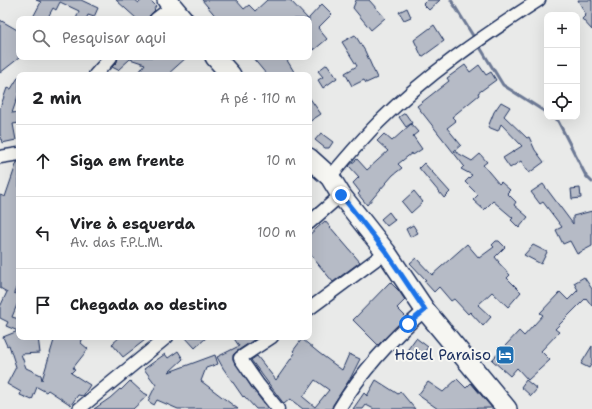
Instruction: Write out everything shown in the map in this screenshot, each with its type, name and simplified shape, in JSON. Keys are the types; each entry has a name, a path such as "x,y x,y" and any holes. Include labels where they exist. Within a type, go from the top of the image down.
{"main road":[{"path":"218,60 228,72"},
{"path":"312,161 330,177 341,195 386,252 425,310 507,409"}],"street":[{"path":"330,177 379,122 439,69 539,0"},
{"path":"161,16 174,8"},
{"path":"98,72 108,60"},
{"path":"0,157 16,154"},
{"path":"312,220 341,195"},
{"path":"312,307 386,252"},
{"path":"339,409 361,375 378,355 408,324 425,310"},
{"path":"79,409 164,340"},
{"path":"267,340 240,358 278,409"}],"building":[{"path":"36,0 81,0 98,8 94,16 77,16 79,11 60,2 56,10 53,8 49,16 34,16 41,2"},
{"path":"116,0 135,0 139,3 142,0 150,0 156,6 154,9 155,10 149,16 134,16"},
{"path":"202,0 236,0 244,9 249,5 255,11 267,0 290,0 305,16 215,16"},
{"path":"356,0 369,0 385,18 371,30 353,8"},
{"path":"427,0 440,0 429,10 423,4"},
{"path":"578,0 592,0 592,30 582,19 586,15"},
{"path":"322,4 332,14 318,28 327,39 314,50 312,48 311,16"},
{"path":"407,8 411,17 404,20 399,12"},
{"path":"0,20 16,29 16,60 0,73"},
{"path":"434,25 444,41 422,57 414,40"},
{"path":"355,35 365,51 377,78 366,83 364,80 352,86 345,73 357,66 342,42"},
{"path":"117,60 129,60 118,70 112,67"},
{"path":"133,60 184,60 170,72 139,72 145,64"},
{"path":"254,60 287,60 294,72 264,72"},
{"path":"327,64 337,78 323,88 318,80 323,77 318,71"},
{"path":"465,65 470,72 479,65 486,75 491,72 496,80 478,93 479,95 452,117 456,121 447,128 461,145 454,151 472,161 480,154 487,162 483,165 499,184 501,182 510,190 507,193 516,202 514,205 528,217 519,228 511,220 513,218 493,201 484,210 473,200 478,195 465,182 472,175 461,169 464,166 417,106 449,81 447,78"},
{"path":"16,81 16,102 12,113 16,112 16,124 13,124 16,140 2,143 0,134 0,108 7,88 11,89"},
{"path":"312,101 321,114 312,120"},
{"path":"501,102 510,107 504,116 527,138 529,137 535,150 544,162 529,173 521,161 510,168 503,158 522,146 501,124 498,131 488,127 494,112"},
{"path":"405,113 412,123 406,127 399,117"},
{"path":"411,124 418,132 413,136 422,149 413,155 412,153 398,164 402,168 393,175 367,205 358,194 360,192 353,183 359,177 349,166 357,159 367,170 388,151 377,141 384,134 392,141"},
{"path":"321,133 333,142 329,148 325,148 315,140"},
{"path":"424,163 450,192 444,198 419,168"},
{"path":"16,165 16,288 14,293 16,294 16,307 12,317 16,318 16,330 6,326 8,322 0,318 0,307 7,292 0,288 0,195 5,197"},
{"path":"543,184 573,224 573,216 592,211 592,246 577,254 570,241 563,244 556,230 562,227 543,202 540,204 531,192"},
{"path":"580,188 581,198 572,199 571,189"},
{"path":"414,191 423,202 411,213 402,202"},
{"path":"389,212 395,220 387,226 381,219"},
{"path":"325,221 360,262 333,282 312,257 312,232"},
{"path":"413,225 418,233 410,237 406,229"},
{"path":"496,241 499,241 505,247 495,257 510,275 507,278 521,292 508,307 492,292 478,305 491,317 483,326 470,312 468,314 454,299 451,301 439,287 434,292 424,281 426,280 410,263 416,258 432,275 467,244 479,258 494,247 492,245"},
{"path":"533,245 547,252 541,264 524,255"},
{"path":"584,277 592,289 592,306 586,298 555,329 559,332 541,351 550,360 528,380 517,368 510,376 492,360 519,331 524,336 543,315 540,313 560,292 568,300 578,290 574,283"},
{"path":"390,282 405,300 397,308 406,317 378,345 353,320"},
{"path":"16,332 16,340 38,340 40,353 21,354 26,368 41,375 42,380 54,340 82,340 81,343 88,349 73,368 75,369 71,373 90,385 83,396 78,395 71,405 48,390 46,392 37,387 32,400 20,395 21,392 7,384 16,367 9,345 7,346 3,337"},
{"path":"416,338 428,347 420,358 408,349"},
{"path":"117,340 145,340 123,357 112,344"},
{"path":"188,340 204,340 195,348"},
{"path":"235,340 254,340 236,352 233,355 233,359 268,409 256,409 244,396 243,397 217,357 239,346"},
{"path":"301,340 303,340 342,370 349,354 360,359 332,409 303,409 290,399 284,404 251,360 257,356 276,380 295,353 293,351","holes":["315,380 329,390 315,407 303,397"]},
{"path":"592,346 592,363 589,368 581,364"},
{"path":"178,351 183,359 169,372 215,355 218,364 206,368 201,381 238,409 178,409 157,400 154,405 148,401 156,385 144,369 165,354 168,358"},
{"path":"457,379 466,388 471,383 492,408 438,409 418,395 428,382 443,392"},
{"path":"376,380 398,394 400,391 415,409 374,409 366,405 363,409 353,409 364,393 367,396"},
{"path":"526,380 537,389 531,396 521,387"},
{"path":"130,381 142,392 148,395 133,409 94,409 120,389 121,390"}],"waterway":[{"path":"451,0 475,39"},
{"path":"478,44 503,85 544,111"},
{"path":"556,120 586,176 592,182"}],"place":[{"name":"Hotel Paraiso","path":"505,355"}],"route":[{"path":"341,195 386,252 425,310 408,324"}]}
